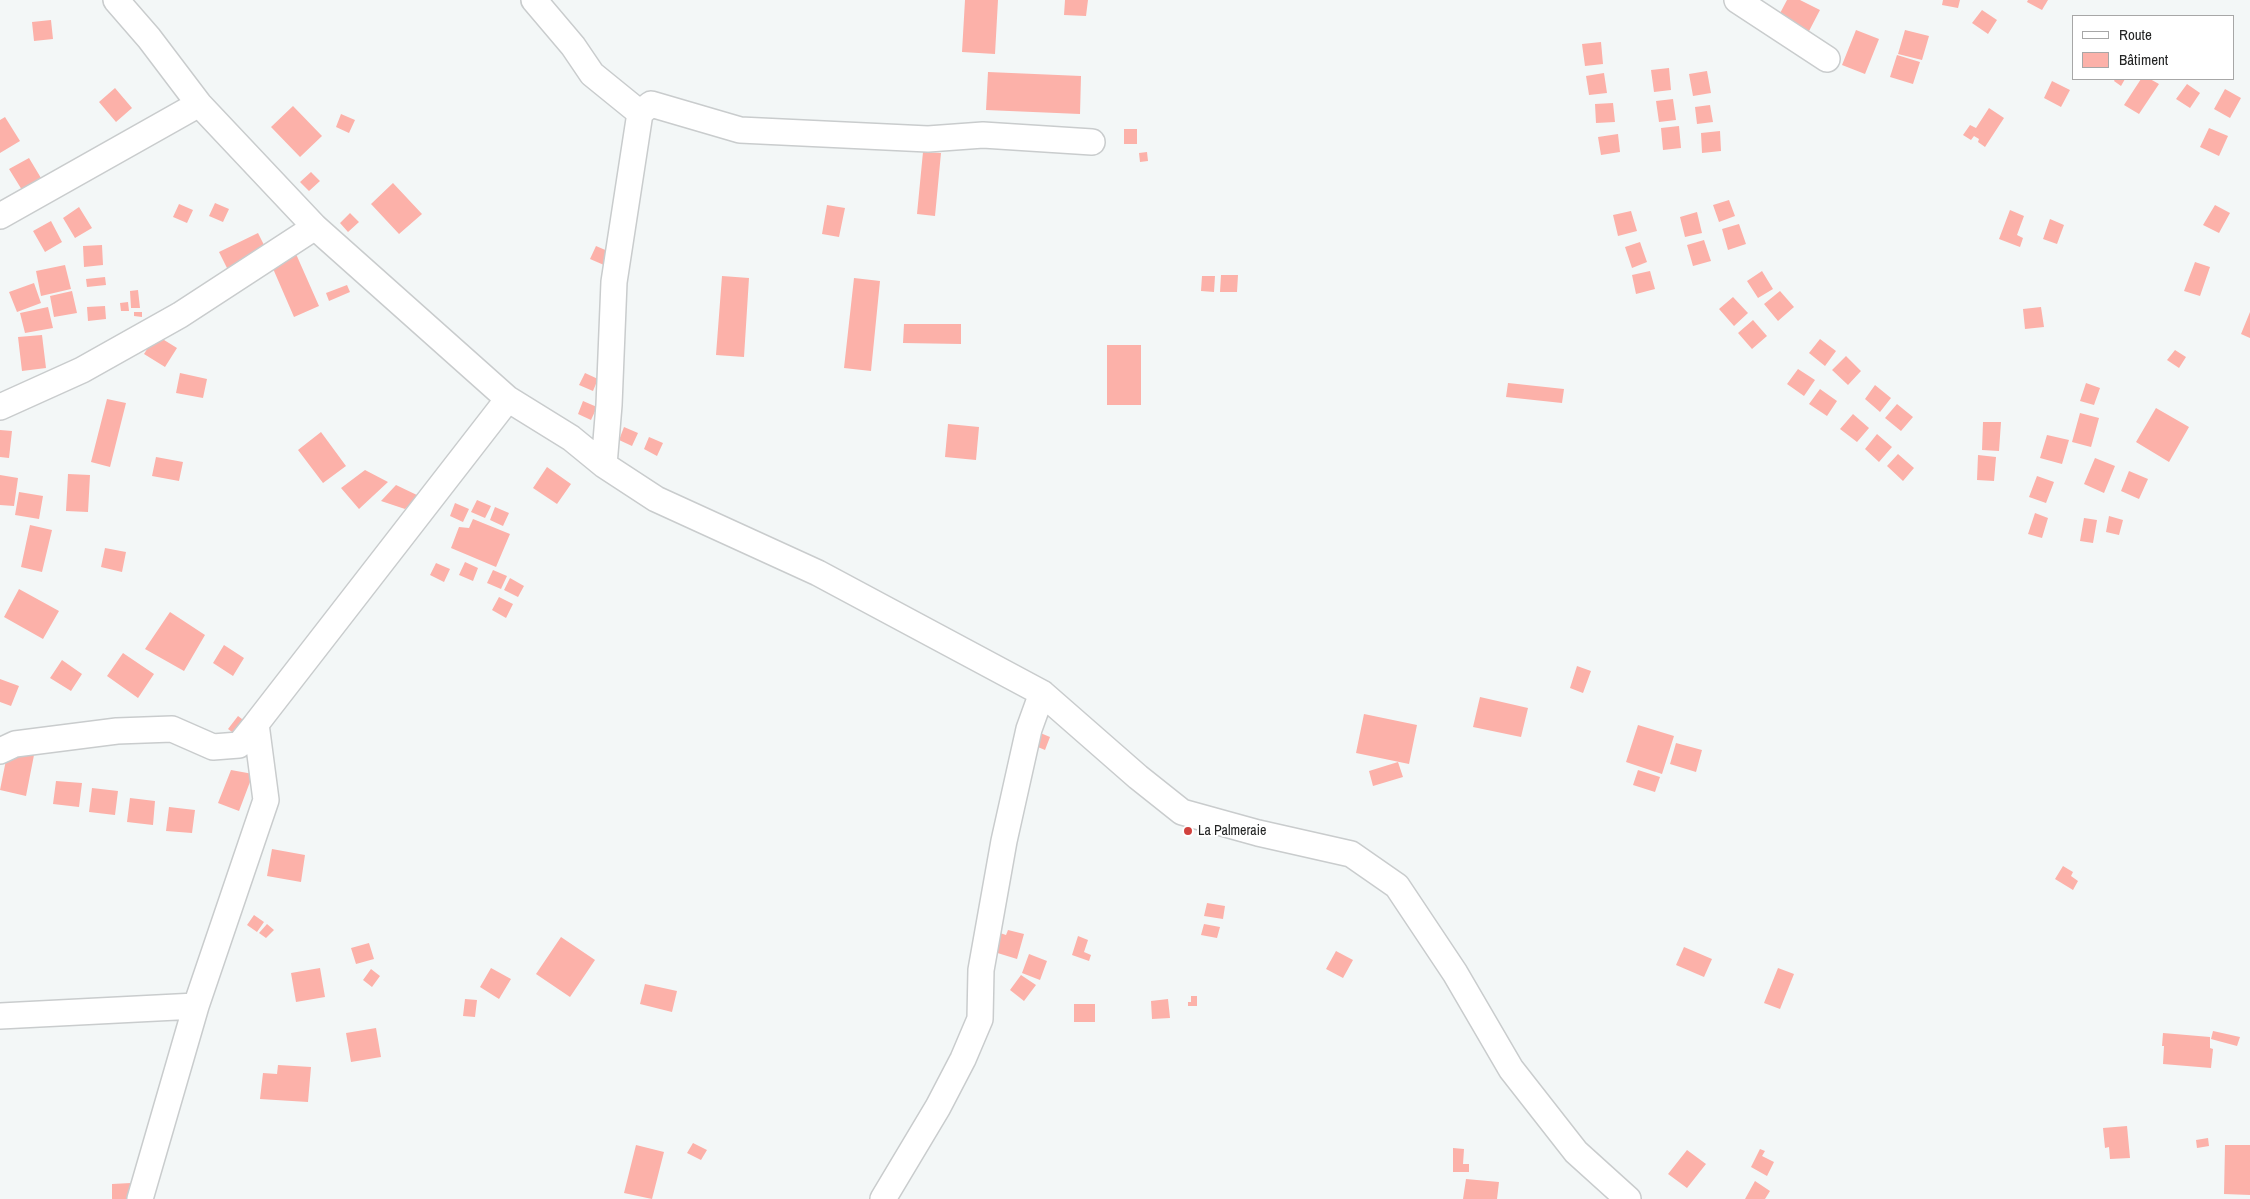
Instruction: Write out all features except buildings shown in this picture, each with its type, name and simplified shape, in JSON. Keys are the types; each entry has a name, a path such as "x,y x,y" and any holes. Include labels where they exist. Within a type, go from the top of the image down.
{"street":[{"path":"116,0 149,38 199,104 315,227 508,399 571,438 604,465 656,499 818,573 1042,693 1138,777 1182,812 1258,833 1351,854 1397,886 1456,973 1511,1069 1576,1152 1628,1199"},
{"path":"534,0 573,46 592,74 640,113"},
{"path":"1737,0 1827,59"},
{"path":"0,216 199,104"},
{"path":"604,465 609,405 614,282 640,113 651,104 740,130 928,139 983,135 1092,142"},
{"path":"0,407 82,370 180,316 315,227"},
{"path":"0,751 24,742 117,731 172,729 213,747 239,746 508,399"},
{"path":"883,1199 963,1059 980,1019 982,962 1004,841 1029,730 1042,693"},
{"path":"140,1199 196,1006 266,800 256,724"},
{"path":"0,1016 196,1006"}],"place":[{"name":"La Palmeraie","path":"1188,831"}]}
